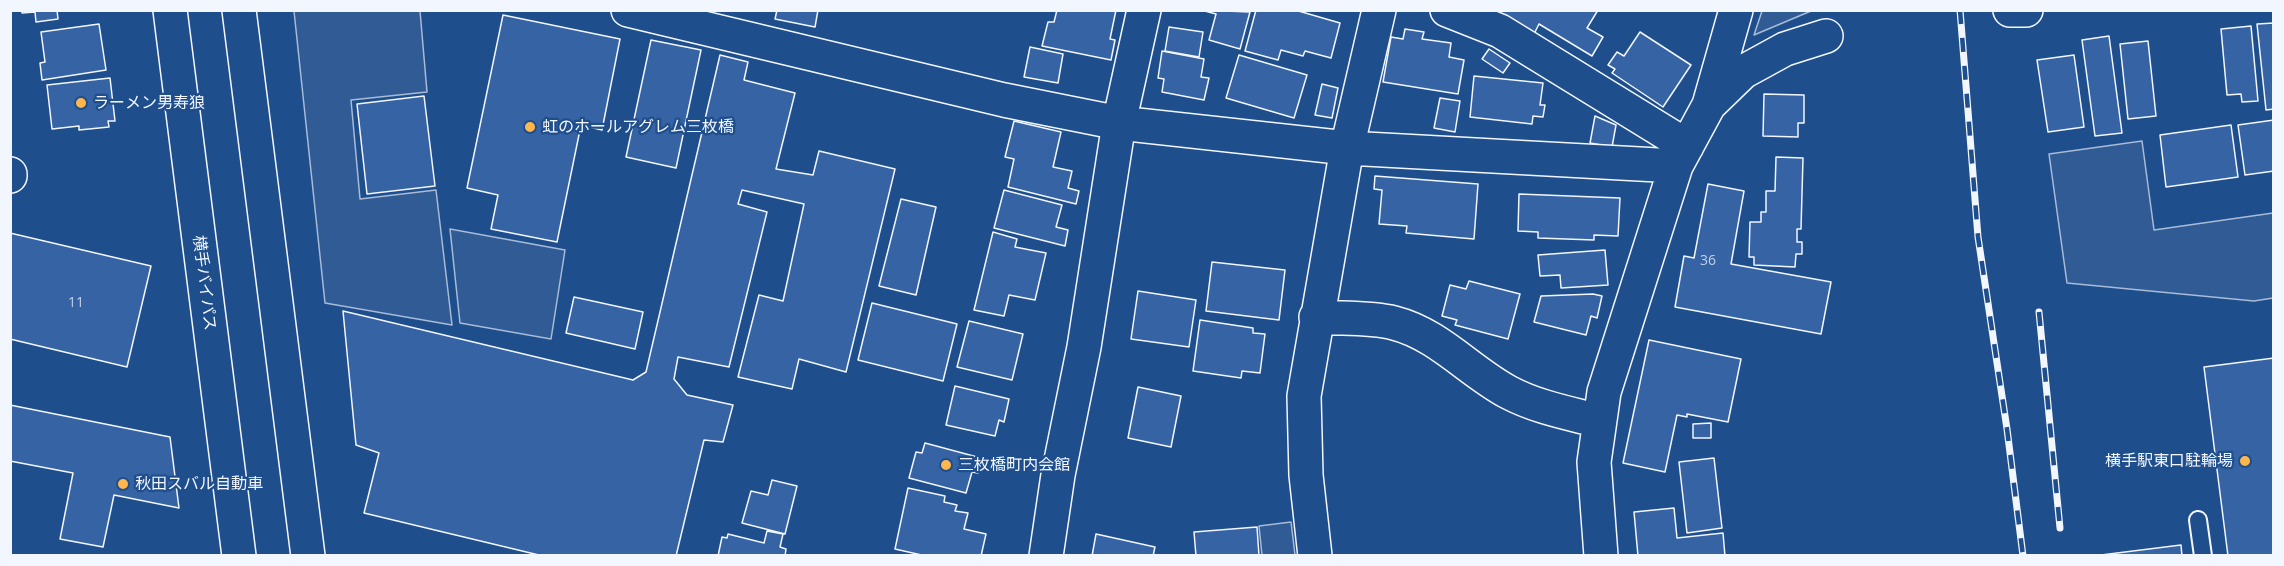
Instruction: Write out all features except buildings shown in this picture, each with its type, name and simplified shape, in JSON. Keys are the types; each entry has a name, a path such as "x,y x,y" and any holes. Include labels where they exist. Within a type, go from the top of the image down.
{"main road":[{"name":"横手バイパス","path":"170,10 239,555"},
{"path":"239,10 308,555"},
{"path":"628,10 703,19 1004,100 1119,123 1347,148 1682,156"},
{"path":"1046,555 1058,475 1084,347 1119,123 1144,10"},
{"path":"1315,555 1306,475 1304,396 1347,148 1379,10"},
{"path":"1447,10 1500,31 1682,156"},
{"path":"1601,555 1594,462 1604,392 1682,156 1709,105 1736,10"},
{"path":"2010,10 2026,10"},
{"path":"1709,105 1743,72 1785,49 1826,36"},
{"path":"1316,317 1394,323 1440,346 1507,391 1540,406 1599,421"}],"lane":[{"path":"2198,520 2203,555"}],"shaded area":[{"path":"1762,10 1811,11 1754,35"},
{"path":"294,11 420,11 427,92 351,100 360,199 436,190 452,325 325,303"},
{"path":"2142,141 2154,230 2273,213 2273,298 2254,301 2067,283 2049,154"},
{"path":"450,229 565,250 551,339 460,323"},
{"path":"1291,522 1295,555 1262,555 1259,526"}],"railway":[{"path":"1960,10 1978,237 2007,429 2023,556"},
{"path":"2039,312 2060,528"}],"place":[{"name":"ラーメン男寿狼","path":"81,103"},
{"name":"虹のホールアグレム三枚橋","path":"530,127"},
{"name":"横手駅東口駐輪場","path":"2245,461"},
{"name":"三枚橋町内会館","path":"946,465"},
{"name":"秋田スバル自動車","path":"123,484"}]}
